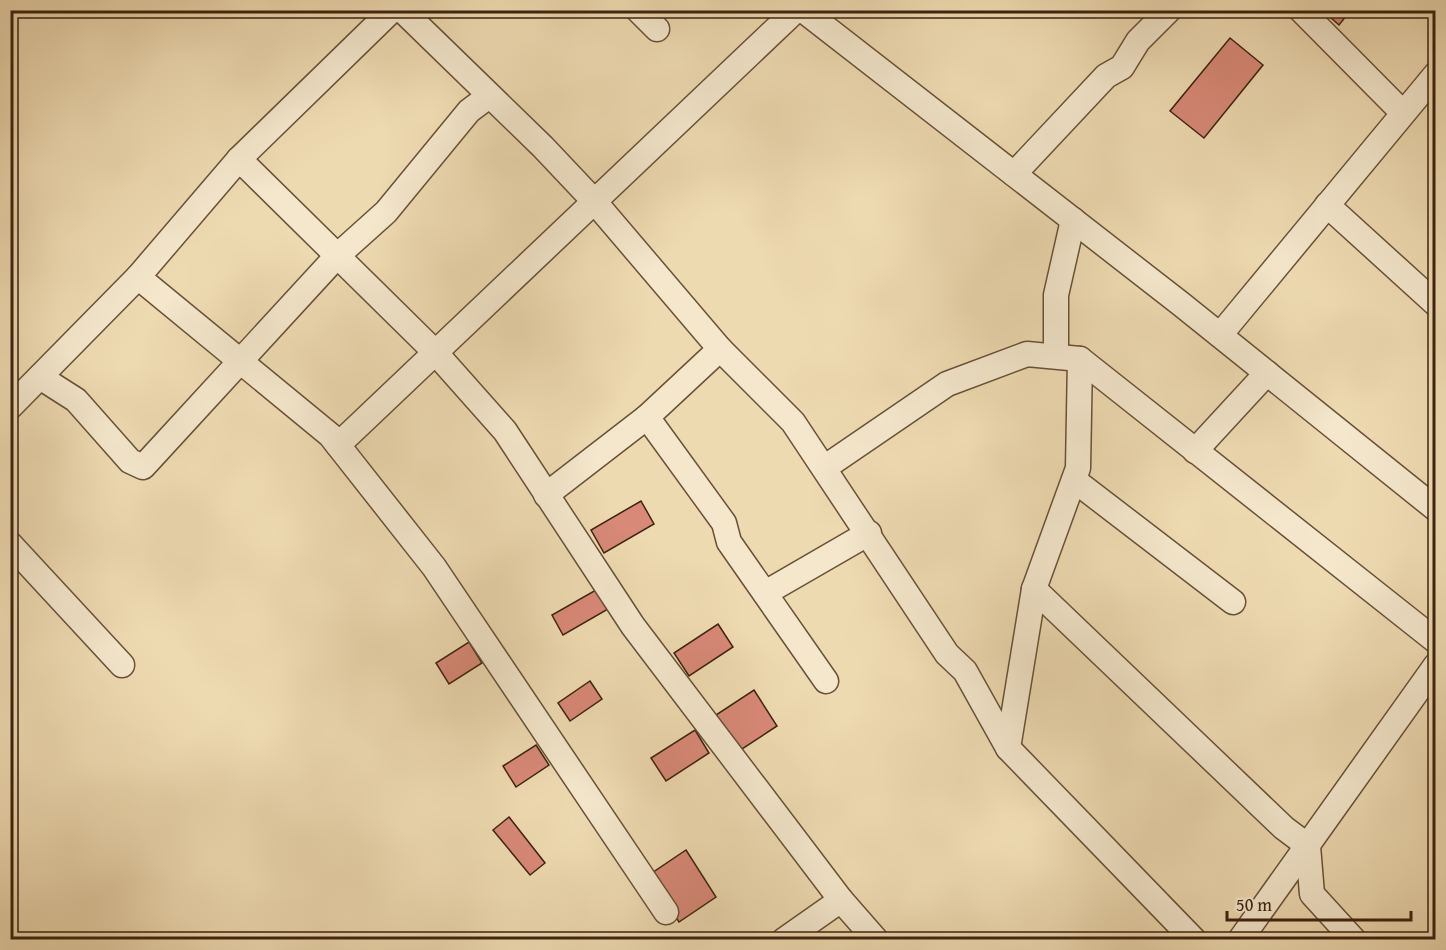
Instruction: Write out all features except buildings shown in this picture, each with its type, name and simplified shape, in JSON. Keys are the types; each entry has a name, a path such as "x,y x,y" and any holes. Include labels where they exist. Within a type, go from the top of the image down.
{"street":[{"path":"10,407 138,277 239,159 392,10"},
{"path":"402,10 543,147 594,201 720,349 793,422 869,533 947,654 964,671 1008,748 1194,939"},
{"path":"638,10 657,29"},
{"path":"338,445 434,351 796,10"},
{"path":"803,10 1220,335 1436,509"},
{"path":"1014,174 1106,76 1122,67 1138,41 1169,10"},
{"path":"1301,10 1403,113"},
{"path":"1220,335 1436,74"},
{"path":"40,377 76,400 130,461 143,467 337,256 386,212 469,111 489,96"},
{"path":"239,159 434,351 505,431 633,626 842,900 876,939"},
{"path":"1327,205 1436,304"},
{"path":"1056,355 1056,295 1072,220"},
{"path":"138,277 330,435 434,567 666,912"},
{"path":"546,495 647,417 720,349"},
{"path":"824,468 947,384 1027,354 1080,358 1436,641"},
{"path":"1008,748 1034,589 1078,468 1080,358"},
{"path":"1195,451 1267,373"},
{"path":"647,417 724,523 729,542 826,681"},
{"path":"1074,480 1233,602"},
{"path":"765,593 869,533"},
{"path":"10,544 122,665"},
{"path":"1034,589 1284,828 1308,846 1312,894 1354,939"},
{"path":"1240,939 1436,666"},
{"path":"784,939 842,900"}]}
